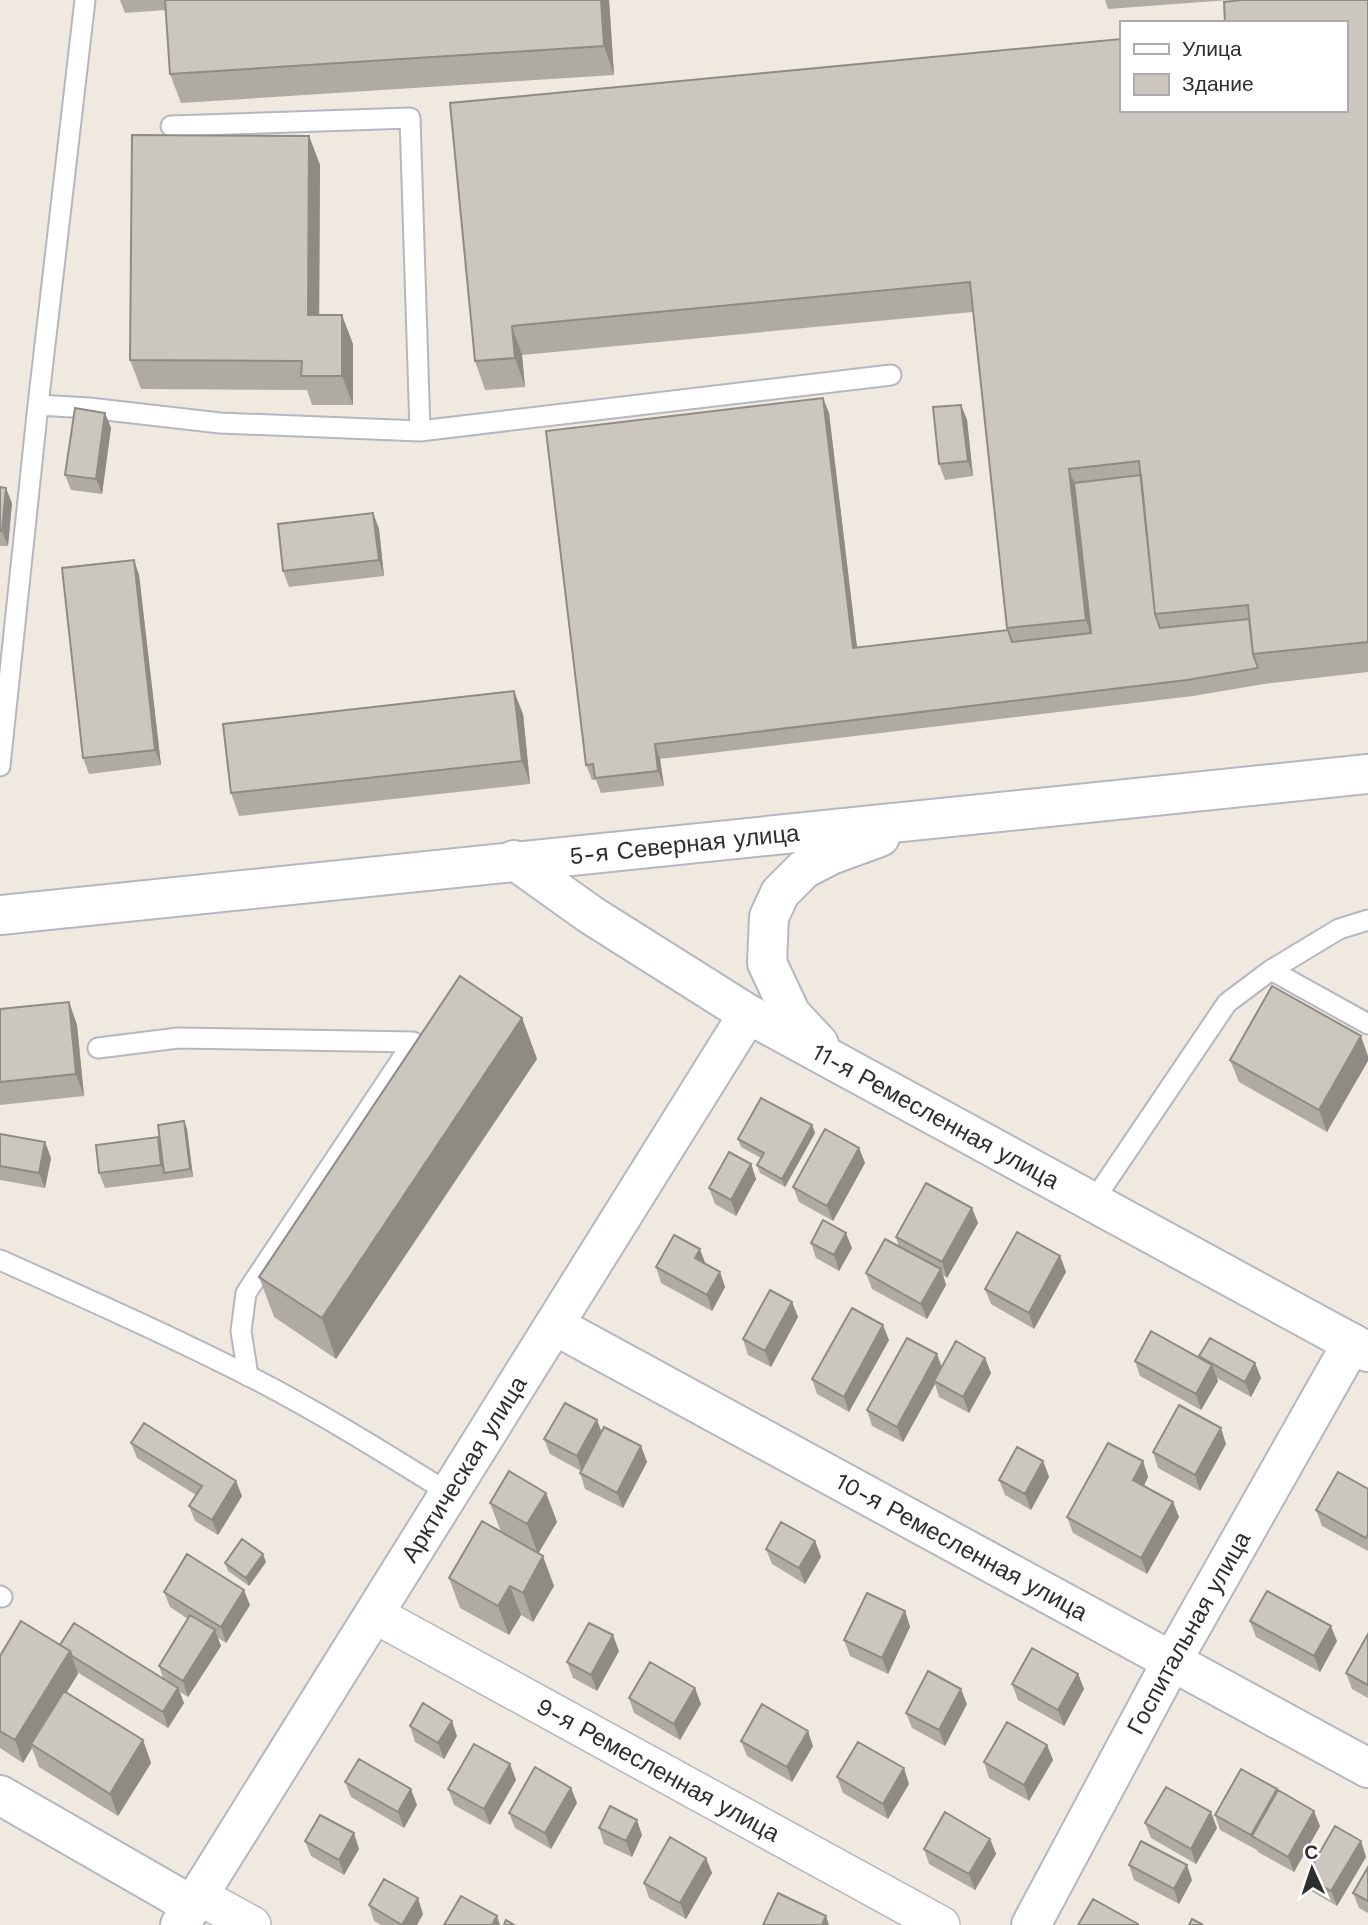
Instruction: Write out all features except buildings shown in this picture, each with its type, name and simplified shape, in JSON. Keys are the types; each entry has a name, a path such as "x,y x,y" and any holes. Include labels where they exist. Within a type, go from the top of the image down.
{"main road":[{"name":"5-я Северная улица","path":"0,915 1368,774"},
{"path":"834,1061 791,1014 767,963 769,917 780,893 804,869 831,855 929,818"},
{"name":"11-я Ремесленная улица","path":"514,860 590,915 748,1014 1360,1347"},
{"name":"Арктическая улица","path":"191,1909 748,1014"},
{"name":"10-я Ремесленная улица","path":"554,1325 1368,1768"},
{"name":"Госпитальная улица","path":"1031,1925 1171,1661 1360,1347"},
{"path":"0,1795 191,1909"}],"street":[{"name":"9-я Ремесленная улица","path":"374,1614 941,1925"},
{"path":"191,1909 252,1925"}],"lane":[{"path":"0,766 85,0"},
{"path":"171,126 410,118 420,431"},
{"path":"38,405 220,423 420,431 891,375"},
{"path":"1091,1203 1227,1003 1271,970 1339,929 1368,920"},
{"path":"1271,970 1368,1024"},
{"path":"98,1048 178,1038 413,1042 246,1293 241,1331 248,1376"},
{"path":"0,1260 169,1336 248,1376 365,1441 449,1493"}]}
